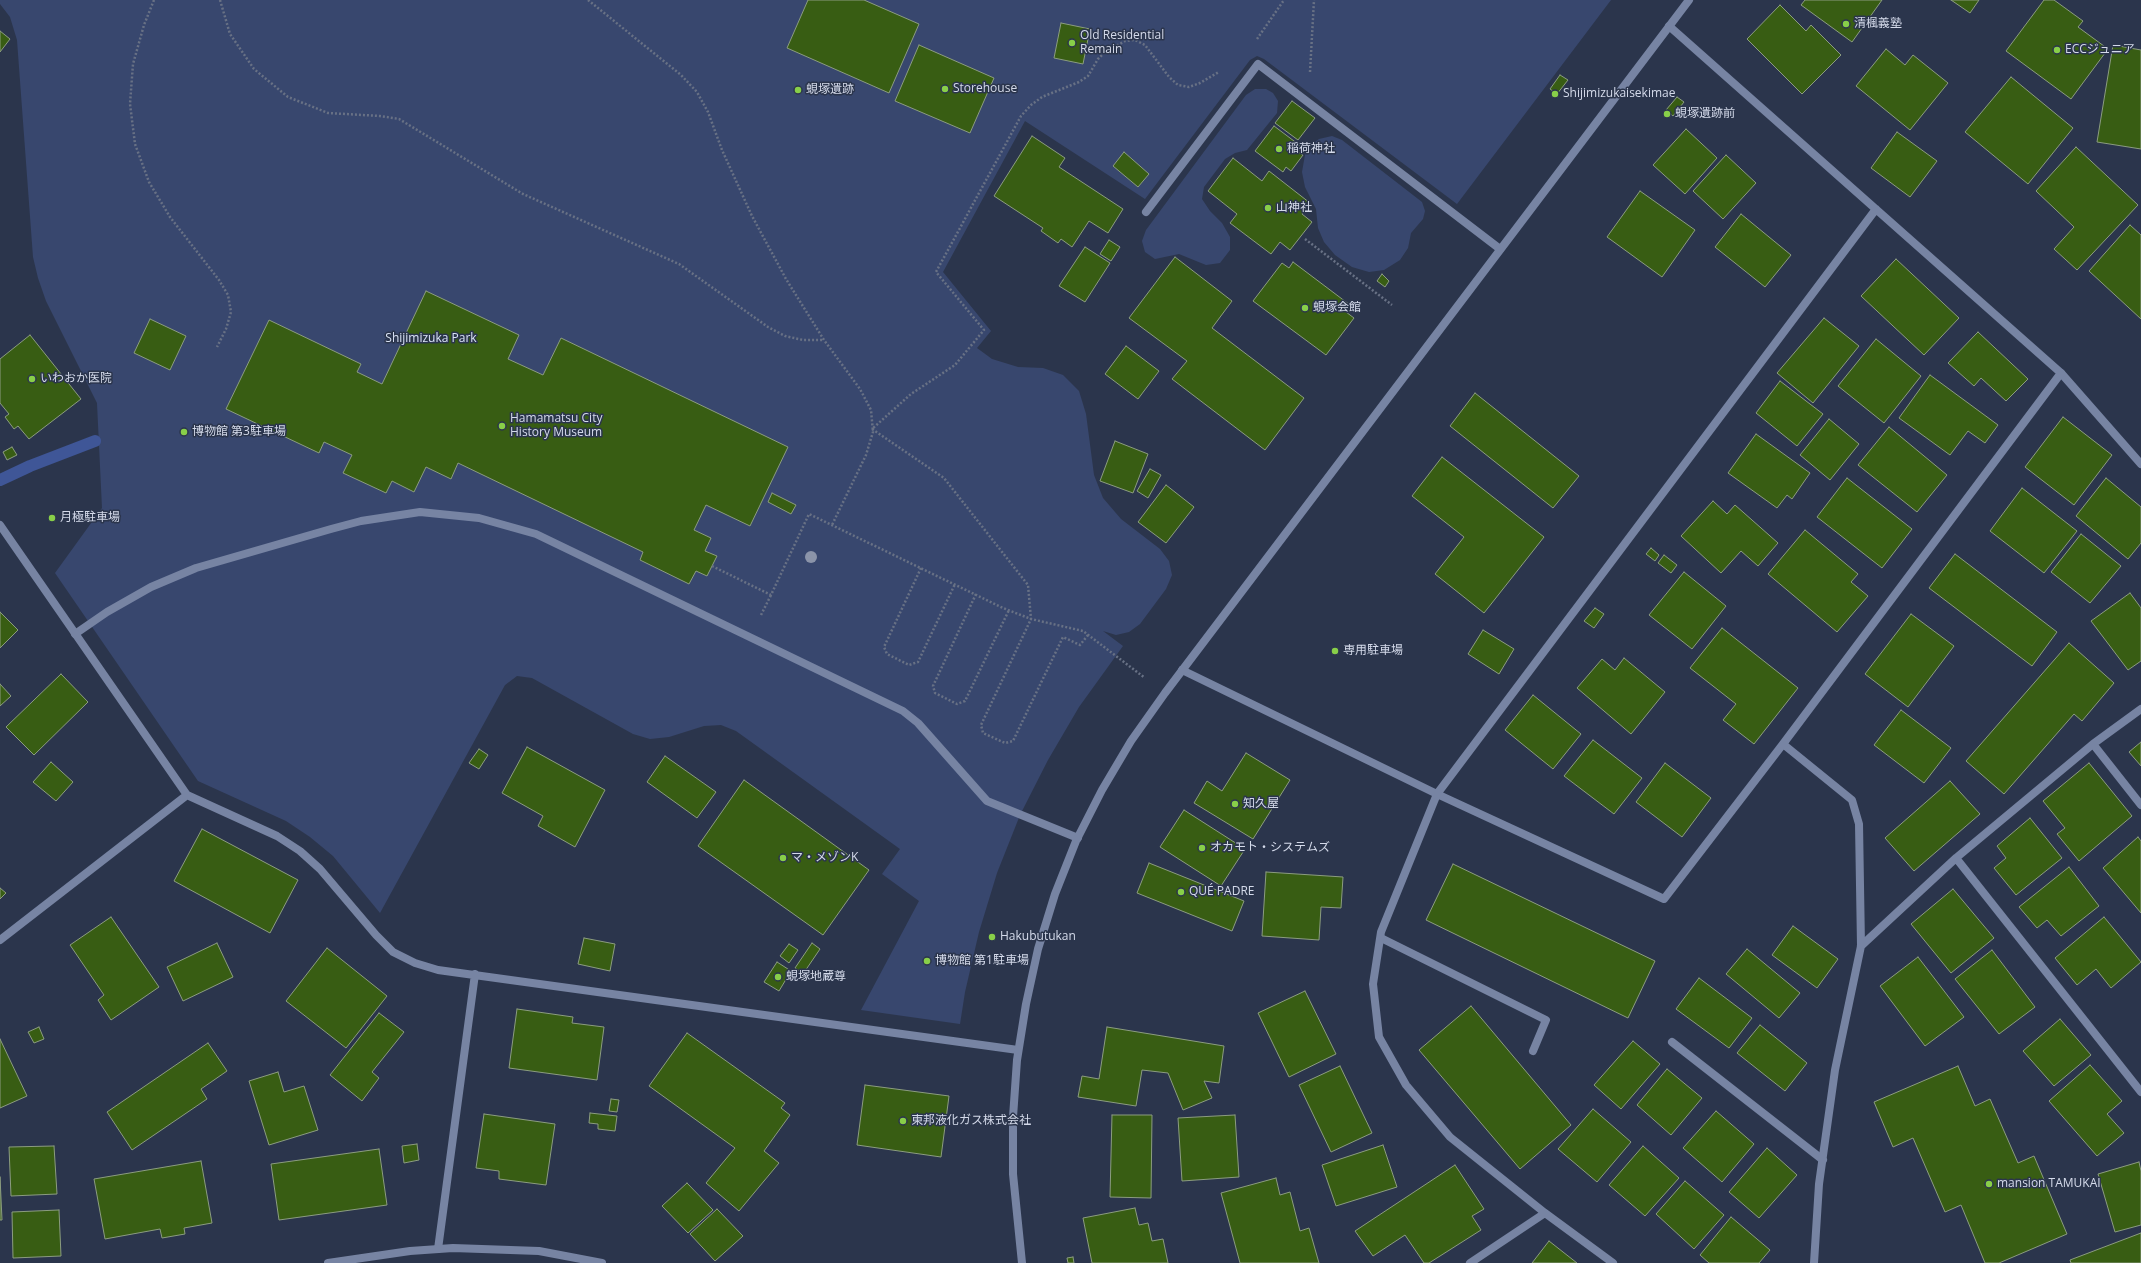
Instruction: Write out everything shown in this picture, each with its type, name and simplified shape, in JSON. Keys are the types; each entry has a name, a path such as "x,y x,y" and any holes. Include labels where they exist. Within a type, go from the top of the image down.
{"street":[{"path":"1022,1263 1013,1174 1013,1117 1018,1050 1038,948 1055,894 1078,838 1102,790 1131,741 1182,670 1689,0"},
{"path":"1669,26 2061,373 2141,464"},
{"path":"1146,212 1258,64 1500,249"},
{"path":"1613,1263 1545,1212 1450,1137 1406,1085 1379,1037 1373,984 1380,938 1436,794 1876,209"},
{"path":"1182,670 1436,794 1664,899 1783,744 2061,373"},
{"path":"75,634 107,612 151,587 196,568 323,531 361,521 420,512 479,518 536,534 903,711 927,732 987,801 1078,838"},
{"path":"0,525 187,795 277,836 300,851 320,869 376,935 393,952 415,964 438,970 1018,1050"},
{"path":"1861,946 1956,858 2093,744 2141,709"},
{"path":"1783,744 1852,800 1859,824 1861,946 1835,1070 1819,1184 1814,1263"},
{"path":"2093,744 2141,805"},
{"path":"0,940 187,795"},
{"path":"1956,858 2141,1092"},
{"path":"1380,938 1546,1020 1533,1051"},
{"path":"438,1249 475,974"},
{"path":"1672,1042 1823,1160"},
{"path":"1470,1263 1545,1212"},
{"path":"328,1263 438,1249 496,1248 539,1251 602,1263"}],"path":[{"path":"154,0 144,25 133,64 130,104 135,144 149,182 157,196 170,216 219,280 228,295 231,312 226,329 217,347"},
{"path":"220,0 230,34 254,70 288,96 328,113 380,116 399,119 522,194 679,264 768,327 784,336 803,340 824,340"},
{"path":"588,0 681,75 697,92 708,112 722,150 752,216 786,279 824,340 860,389 870,410 872,429 866,454 832,525"},
{"path":"1254,43 1284,0"},
{"path":"1309,103 1314,0"},
{"path":"872,429 911,394 955,365 984,330 936,272 1021,116 1031,105 1042,97 1080,82 1088,76 1098,58 1105,52 1125,41 1135,40 1145,45 1169,77 1178,85 1189,87 1200,83 1220,71"},
{"path":"1305,239 1392,305"},
{"path":"872,429 944,478 1028,585 1031,618 980,725 983,733 1005,743 1013,740 1063,637 1080,645 1088,635"},
{"path":"712,566 770,595 809,514 1009,610 1031,618 1083,631 1123,661"},
{"path":"921,568 884,647 887,654 910,665 918,662 955,584"},
{"path":"976,594 933,686 935,693 957,704 965,701 1009,610"}],"green space":[{"name":"Shijimizuka Park","path":"0,0 1611,0 1457,204 1264,59 1257,56 1250,60 1145,199 1025,121 943,272 991,331 977,348 992,359 1018,367 1043,368 1063,375 1079,391 1086,414 1094,475 1103,498 1121,519 1160,549 1169,561 1172,575 1166,589 1140,624 1129,632 1116,635 1103,631 1123,646 1079,707 1048,760 1020,815 997,873 979,932 965,992 960,1024 861,1010 919,901 882,874 900,849 736,731 721,725 704,726 669,737 650,739 633,734 532,678 517,676 505,685 380,913 333,856 310,837 286,821 198,781 55,573 102,508 97,403 46,301 38,278 33,257 17,40 10,17 0,4"},
{"path":"1255,89 1266,89 1273,93 1278,101 1277,113 1247,150 1235,153 1225,159 1204,187 1202,199 1210,211 1222,223 1230,237 1230,250 1220,263 1206,265 1179,254 1155,259 1145,252 1142,241 1146,230 1246,95"},
{"path":"1332,136 1342,140 1422,202 1425,211 1423,219 1411,233 1408,248 1400,260 1384,270 1369,272 1352,267 1335,255 1324,242 1318,228 1316,209 1305,187 1302,172 1305,155 1311,145 1319,139"}],"building":[{"path":"808,0 864,0 919,24 889,93 787,48"},
{"name":"清楓義塾","path":"1805,0 1882,0 1852,42 1801,5"},
{"path":"1951,0 1979,0 1970,13"},
{"name":"ECCジュニア","path":"2044,0 2054,0 2083,21 2078,27 2108,49 2071,99 2006,51"},
{"path":"1780,5 1806,31 1811,25 1841,55 1802,94 1747,39"},
{"name":"Old Residential Remain","path":"1061,23 1090,29 1083,64 1054,58"},
{"path":"0,31 10,39 0,52"},
{"name":"Storehouse","path":"919,45 994,78 970,133 895,101"},
{"path":"2113,45 2141,50 2141,149 2097,142"},
{"path":"1886,49 1905,65 1913,55 1948,83 1910,130 1856,86"},
{"path":"1560,75 1568,80 1557,94 1550,89"},
{"path":"2011,77 2073,128 2028,184 1965,132"},
{"path":"1677,97 1684,102 1673,116 1666,110"},
{"path":"1292,101 1315,118 1298,140 1275,123"},
{"path":"1274,126 1302,147 1298,152 1303,155 1291,171 1286,167 1283,172 1255,151"},
{"path":"1686,129 1717,158 1685,194 1653,165"},
{"path":"1897,132 1937,161 1910,197 1871,168"},
{"path":"1032,136 1065,158 1059,167 1123,209 1108,233 1089,221 1072,247 1061,239 1058,243 1041,231 1043,228 994,196"},
{"path":"2076,147 2138,205 2077,270 2054,249 2074,227 2036,191"},
{"path":"1124,152 1149,174 1138,187 1113,166"},
{"path":"1726,155 1756,183 1723,219 1693,191"},
{"name":"山神社","path":"1233,158 1262,181 1269,171 1310,203 1302,214 1312,222 1290,250 1280,242 1271,254 1230,223 1237,214 1208,191"},
{"path":"1640,191 1695,230 1662,277 1607,237"},
{"path":"1741,214 1791,255 1765,287 1715,247"},
{"path":"2130,225 2141,235 2141,319 2089,271"},
{"path":"1109,240 1120,247 1111,261 1100,254"},
{"path":"1085,247 1110,263 1085,302 1059,286"},
{"path":"1175,257 1232,301 1212,328 1304,398 1265,450 1172,379 1187,361 1129,318"},
{"path":"1896,259 1959,318 1924,355 1861,296"},
{"name":"蜆塚会館","path":"1293,262 1350,305 1346,312 1354,318 1326,355 1253,301 1282,263 1289,268"},
{"path":"1382,274 1389,281 1385,287 1377,281"},
{"name":"Hamamatsu City History Museum","path":"426,291 519,335 508,359 543,375 561,338 788,447 750,526 706,505 694,530 711,538 705,551 717,556 707,576 696,571 689,584 640,560 643,552 458,463 451,479 426,467 414,492 392,481 386,493 343,473 352,455 324,442 319,453 226,409 269,320 361,364 357,372 382,384"},
{"path":"1824,318 1859,346 1813,403 1777,373"},
{"path":"150,319 186,336 170,370 134,353"},
{"path":"1978,332 2028,379 2006,401 1981,378 1974,386 1948,363"},
{"name":"いわおか医院","path":"30,335 81,399 29,439 18,426 14,429 5,417 9,414 0,403 0,359"},
{"path":"1876,339 1921,376 1884,423 1838,386"},
{"path":"1126,346 1159,371 1138,399 1105,374"},
{"path":"1930,375 1998,425 1985,443 1968,431 1950,455 1899,418"},
{"path":"1780,381 1823,414 1797,446 1756,413"},
{"path":"1475,393 1579,476 1553,508 1450,426"},
{"path":"2063,417 2112,455 2074,505 2025,467"},
{"path":"1829,419 1859,444 1830,480 1800,455"},
{"path":"1889,427 1947,475 1917,512 1858,465"},
{"path":"1756,434 1810,473 1792,499 1787,495 1777,508 1728,473"},
{"path":"1115,441 1148,454 1133,493 1100,481"},
{"path":"12,447 17,455 7,460 3,452"},
{"path":"1442,457 1544,537 1484,613 1435,574 1464,537 1412,496"},
{"path":"1150,469 1161,475 1148,498 1137,491"},
{"path":"1847,478 1912,529 1882,568 1817,517"},
{"path":"2106,478 2141,507 2141,543 2128,559 2076,516"},
{"path":"1166,485 1194,507 1166,543 1138,522"},
{"path":"2022,488 2077,531 2044,573 1990,531"},
{"path":"772,493 796,505 791,514 768,502"},
{"path":"1713,501 1727,514 1735,505 1778,543 1758,566 1741,551 1721,573 1681,536"},
{"path":"1805,530 1858,574 1851,582 1868,596 1837,632 1768,574"},
{"path":"2081,534 2121,566 2090,603 2051,572"},
{"path":"1651,548 1659,555 1655,561 1646,554"},
{"path":"1955,554 2057,632 2032,666 1929,588"},
{"path":"1664,555 1677,565 1671,573 1658,563"},
{"path":"1684,572 1726,606 1692,649 1649,615"},
{"path":"2130,593 2141,608 2141,661 2128,670 2091,621"},
{"path":"1595,608 1604,614 1594,628 1584,621"},
{"path":"0,612 18,630 0,648"},
{"path":"1911,614 1954,646 1908,707 1865,674"},
{"path":"1722,628 1798,688 1754,744 1723,720 1736,704 1690,668"},
{"path":"1483,630 1514,649 1499,674 1468,654"},
{"path":"2069,643 2114,683 2082,721 2074,714 2004,794 1966,761"},
{"path":"1624,658 1665,692 1631,734 1577,688 1602,659 1615,670"},
{"path":"61,674 88,702 34,755 6,727"},
{"path":"0,684 11,696 0,706"},
{"path":"1533,695 1581,734 1553,769 1505,730"},
{"path":"1901,710 1951,748 1924,783 1874,745"},
{"path":"1593,740 1642,778 1614,814 1564,776"},
{"path":"2141,742 2141,766 2129,752"},
{"path":"527,747 605,790 575,847 538,826 543,816 502,793"},
{"path":"479,749 488,755 479,769 469,763"},
{"path":"1246,753 1290,780 1253,839 1194,803 1207,781 1222,791"},
{"path":"665,756 716,792 697,818 647,782"},
{"path":"51,762 73,782 56,801 33,782"},
{"path":"1665,763 1711,798 1682,837 1636,802"},
{"path":"2089,763 2132,816 2079,861 2057,834 2065,828 2043,801"},
{"name":"マ・メゾンK","path":"744,780 869,870 823,935 698,846"},
{"path":"1950,781 1980,814 1914,871 1885,838"},
{"path":"1184,810 1245,849 1221,886 1160,847"},
{"path":"2030,818 2062,858 2016,895 1994,868 2006,858 1997,846"},
{"path":"202,829 298,880 270,933 174,881"},
{"path":"2138,837 2141,841 2141,913 2103,868"},
{"path":"1149,863 1244,901 1232,931 1137,893"},
{"path":"1453,864 1655,961 1628,1018 1426,920"},
{"path":"2069,867 2099,906 2061,936 2047,920 2037,928 2019,907"},
{"path":"1266,872 1343,877 1341,908 1321,907 1319,940 1262,936"},
{"path":"0,888 6,893 0,899"},
{"path":"1953,889 1994,938 1951,973 1911,924"},
{"path":"111,917 159,987 111,1020 98,1000 104,995 70,945"},
{"path":"2104,917 2141,962 2111,988 2096,969 2077,985 2055,958"},
{"path":"1793,926 1838,959 1817,988 1772,955"},
{"path":"584,938 615,944 610,971 578,964"},
{"path":"217,943 233,977 183,1001 167,967"},
{"path":"812,943 820,949 803,974 795,968"},
{"path":"789,944 798,950 789,963 780,956"},
{"path":"327,948 387,996 346,1048 286,1001"},
{"path":"1747,949 1800,993 1779,1018 1726,974"},
{"path":"1992,950 2035,1007 1999,1034 1955,979"},
{"path":"1918,957 1964,1017 1925,1046 1880,986"},
{"path":"777,962 791,971 779,991 764,982"},
{"path":"1699,978 1752,1018 1729,1048 1676,1009"},
{"path":"1305,991 1336,1054 1289,1077 1258,1013"},
{"path":"1471,1006 1571,1125 1520,1169 1419,1050"},
{"path":"517,1009 573,1017 572,1023 604,1027 597,1080 509,1068"},
{"path":"379,1013 404,1032 372,1072 379,1078 362,1101 330,1075"},
{"path":"2060,1019 2091,1055 2054,1086 2023,1051"},
{"path":"1760,1025 1807,1063 1785,1091 1737,1053"},
{"path":"39,1027 44,1039 34,1043 28,1032"},
{"path":"1107,1027 1224,1046 1219,1083 1204,1081 1212,1098 1183,1110 1168,1073 1142,1070 1136,1106 1078,1097 1082,1076 1099,1079"},
{"path":"687,1033 785,1103 781,1108 790,1115 764,1151 779,1163 739,1211 706,1183 735,1148 649,1086"},
{"path":"0,1039 27,1096 0,1108"},
{"path":"1633,1041 1660,1064 1621,1109 1594,1085"},
{"path":"208,1043 227,1071 201,1089 207,1099 132,1150 107,1112"},
{"path":"2090,1065 2122,1101 2107,1114 2124,1133 2097,1156 2049,1101"},
{"path":"1340,1066 1372,1133 1331,1152 1299,1085"},
{"name":"mansion TAMUKAI","path":"1958,1066 1975,1106 1990,1099 2018,1163 2034,1156 2067,1234 1999,1263 1985,1263 1961,1205 1945,1212 1913,1138 1893,1147 1874,1102"},
{"path":"1667,1069 1702,1098 1671,1135 1637,1105"},
{"path":"278,1072 284,1092 304,1086 318,1130 269,1145 249,1081"},
{"path":"865,1085 949,1096 941,1157 857,1145"},
{"path":"611,1099 619,1100 617,1112 609,1111"},
{"path":"1593,1109 1631,1142 1597,1182 1558,1149"},
{"path":"1716,1111 1754,1144 1722,1182 1683,1148"},
{"path":"590,1113 617,1116 615,1131 598,1129 598,1124 589,1123"},
{"path":"484,1114 555,1124 546,1185 499,1179 499,1171 476,1168"},
{"path":"1112,1115 1152,1115 1151,1198 1110,1197"},
{"path":"1235,1115 1239,1177 1182,1181 1178,1118"},
{"path":"417,1144 419,1160 404,1163 402,1146"},
{"path":"1383,1145 1397,1187 1336,1206 1322,1165"},
{"path":"54,1146 57,1194 11,1196 9,1147"},
{"path":"1643,1146 1679,1178 1645,1216 1609,1185"},
{"path":"1767,1148 1797,1175 1759,1218 1729,1192"},
{"path":"379,1149 387,1205 279,1220 271,1164"},
{"path":"201,1161 212,1223 184,1228 185,1234 162,1238 160,1229 105,1239 94,1179"},
{"path":"2139,1162 2141,1171 2141,1225 2115,1232 2098,1174"},
{"path":"1455,1165 1484,1209 1472,1216 1481,1230 1429,1263 1424,1263 1405,1235 1373,1256 1355,1231"},
{"path":"0,1177 2,1220 0,1220"},
{"path":"1276,1178 1280,1195 1290,1192 1300,1231 1309,1228 1319,1263 1240,1263 1221,1193"},
{"path":"1685,1181 1724,1215 1694,1249 1656,1214"},
{"path":"687,1183 713,1210 688,1233 662,1206"},
{"path":"1135,1208 1139,1225 1148,1223 1152,1241 1163,1239 1168,1263 1092,1263 1083,1218"},
{"path":"717,1209 743,1236 715,1261 690,1234"},
{"path":"59,1210 61,1256 13,1258 12,1212"},
{"path":"1731,1217 1770,1250 1759,1263 1709,1263 1700,1255"},
{"path":"2141,1233 2141,1263 2071,1263 2070,1260"},
{"path":"1549,1241 1577,1263 1532,1263"},
{"path":"1073,1257 1074,1263 1068,1263 1067,1258"}],"waterway":[{"path":"0,480 30,466 95,441"}],"place":[{"name":"清楓義塾","path":"1846,24"},
{"name":"Old Residential Remain","path":"1072,43"},
{"name":"ECCジュニア","path":"2057,50"},
{"name":"Storehouse","path":"945,89"},
{"name":"蜆塚遺跡","path":"798,90"},
{"name":"Shijimizukaisekimae","path":"1555,94"},
{"name":"蜆塚遺跡前","path":"1667,114"},
{"name":"稲荷神社","path":"1279,149"},
{"name":"山神社","path":"1268,208"},
{"name":"蜆塚会館","path":"1305,308"},
{"name":"いわおか医院","path":"32,379"},
{"name":"Hamamatsu City History Museum","path":"502,426"},
{"name":"博物館 第3駐車場","path":"184,432"},
{"name":"月極駐車場","path":"52,518"},
{"name":"専用駐車場","path":"1335,651"},
{"name":"知久屋","path":"1235,804"},
{"name":"オカモト・システムズ","path":"1202,848"},
{"name":"マ・メゾンK","path":"783,858"},
{"name":"QUÉ PADRE","path":"1181,892"},
{"name":"Hakubutukan","path":"992,937"},
{"name":"博物館 第1駐車場","path":"927,961"},
{"name":"蜆塚地蔵尊","path":"778,977"},
{"name":"東邦液化ガス株式会社","path":"903,1121"},
{"name":"mansion TAMUKAI","path":"1989,1184"}]}
